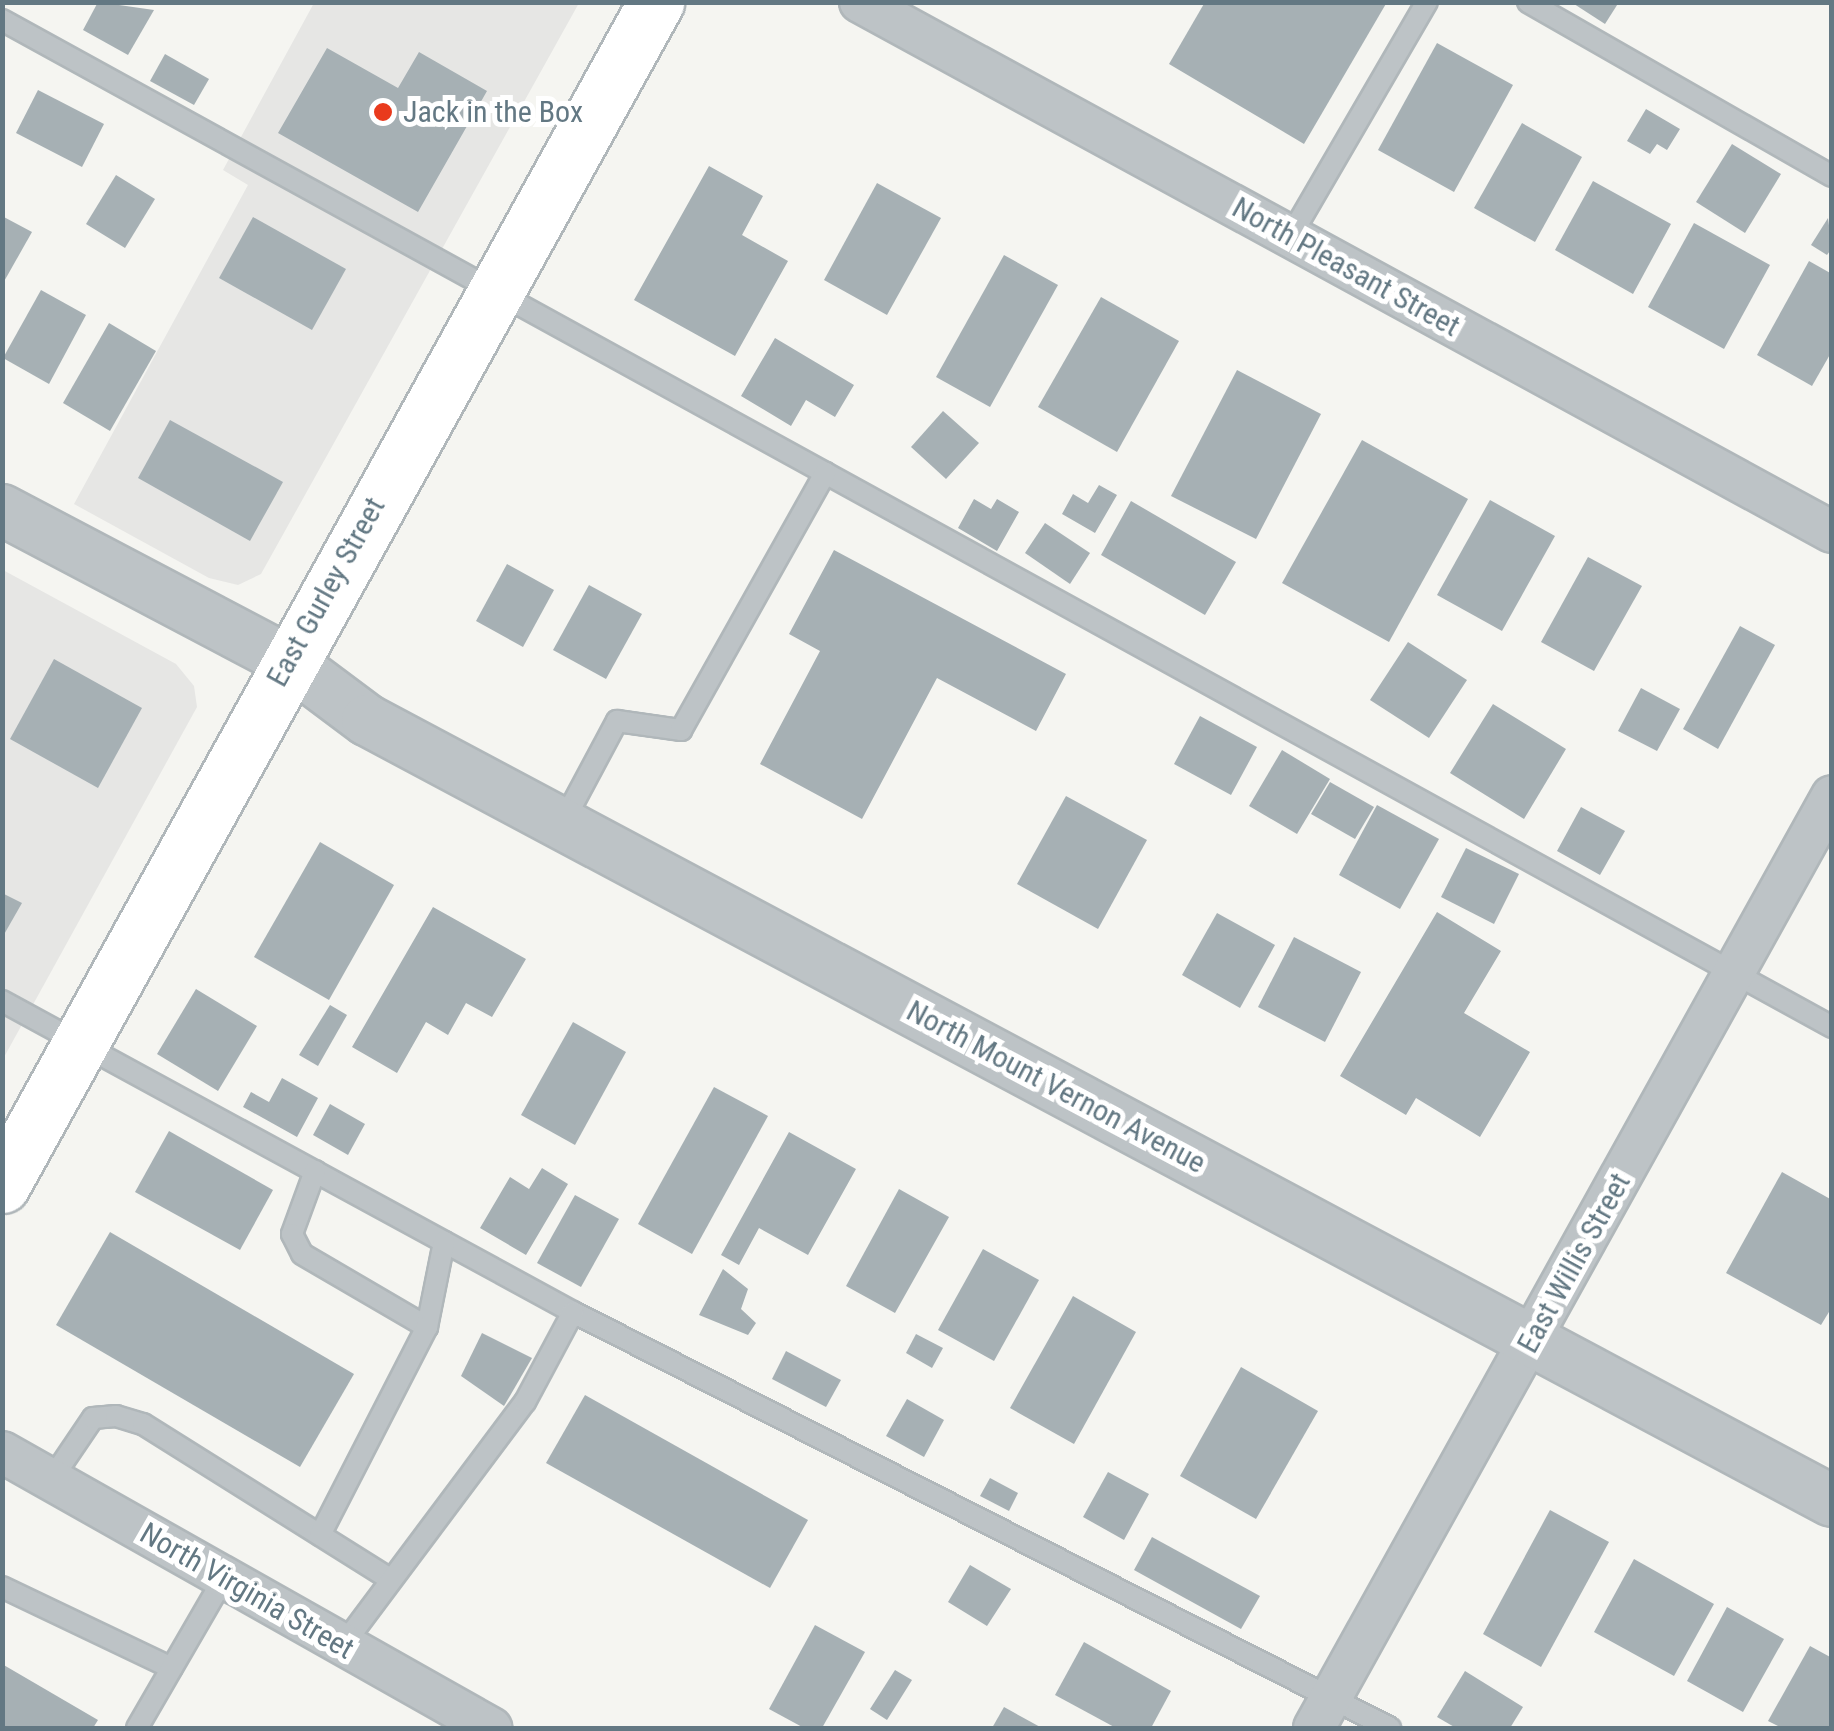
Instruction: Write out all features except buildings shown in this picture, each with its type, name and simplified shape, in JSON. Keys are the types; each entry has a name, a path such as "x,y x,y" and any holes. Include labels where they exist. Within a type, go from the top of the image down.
{"main road":[{"name":"East Gurley Street","path":"2,1185 288,660 656,2"}],"street":[{"name":"North Pleasant Street","path":"860,2 1832,532"},
{"name":"North Mount Vernon Avenue","path":"2,510 288,660 367,720 1832,1501"},
{"name":"East Willis Street","path":"1323,1713 1832,796"},
{"name":"North Virginia Street","path":"2,1452 491,1728"}],"lane":[{"path":"1290,237 1426,2"},
{"path":"1528,2 1832,176"},
{"path":"2,20 1832,1027"},
{"path":"562,824 617,721 681,730 825,473"},
{"path":"2,1000 573,1312 1323,1713 1390,1728"},
{"path":"315,1171 292,1234 302,1254 427,1327"},
{"path":"320,1536 427,1327 444,1242"},
{"path":"343,1645 525,1402 573,1312"},
{"path":"51,1480 93,1418 116,1416 143,1424 390,1579"},
{"path":"137,1728 224,1578"},
{"path":"2,1587 172,1668"}],"shaded area":[{"path":"314,3 579,3 261,574 238,585 209,578 74,504 248,185 223,170"},
{"path":"3,570 176,664 194,686 197,707 3,1059"}],"place":[{"name":"Jack in the Box","path":"383,112"}]}
